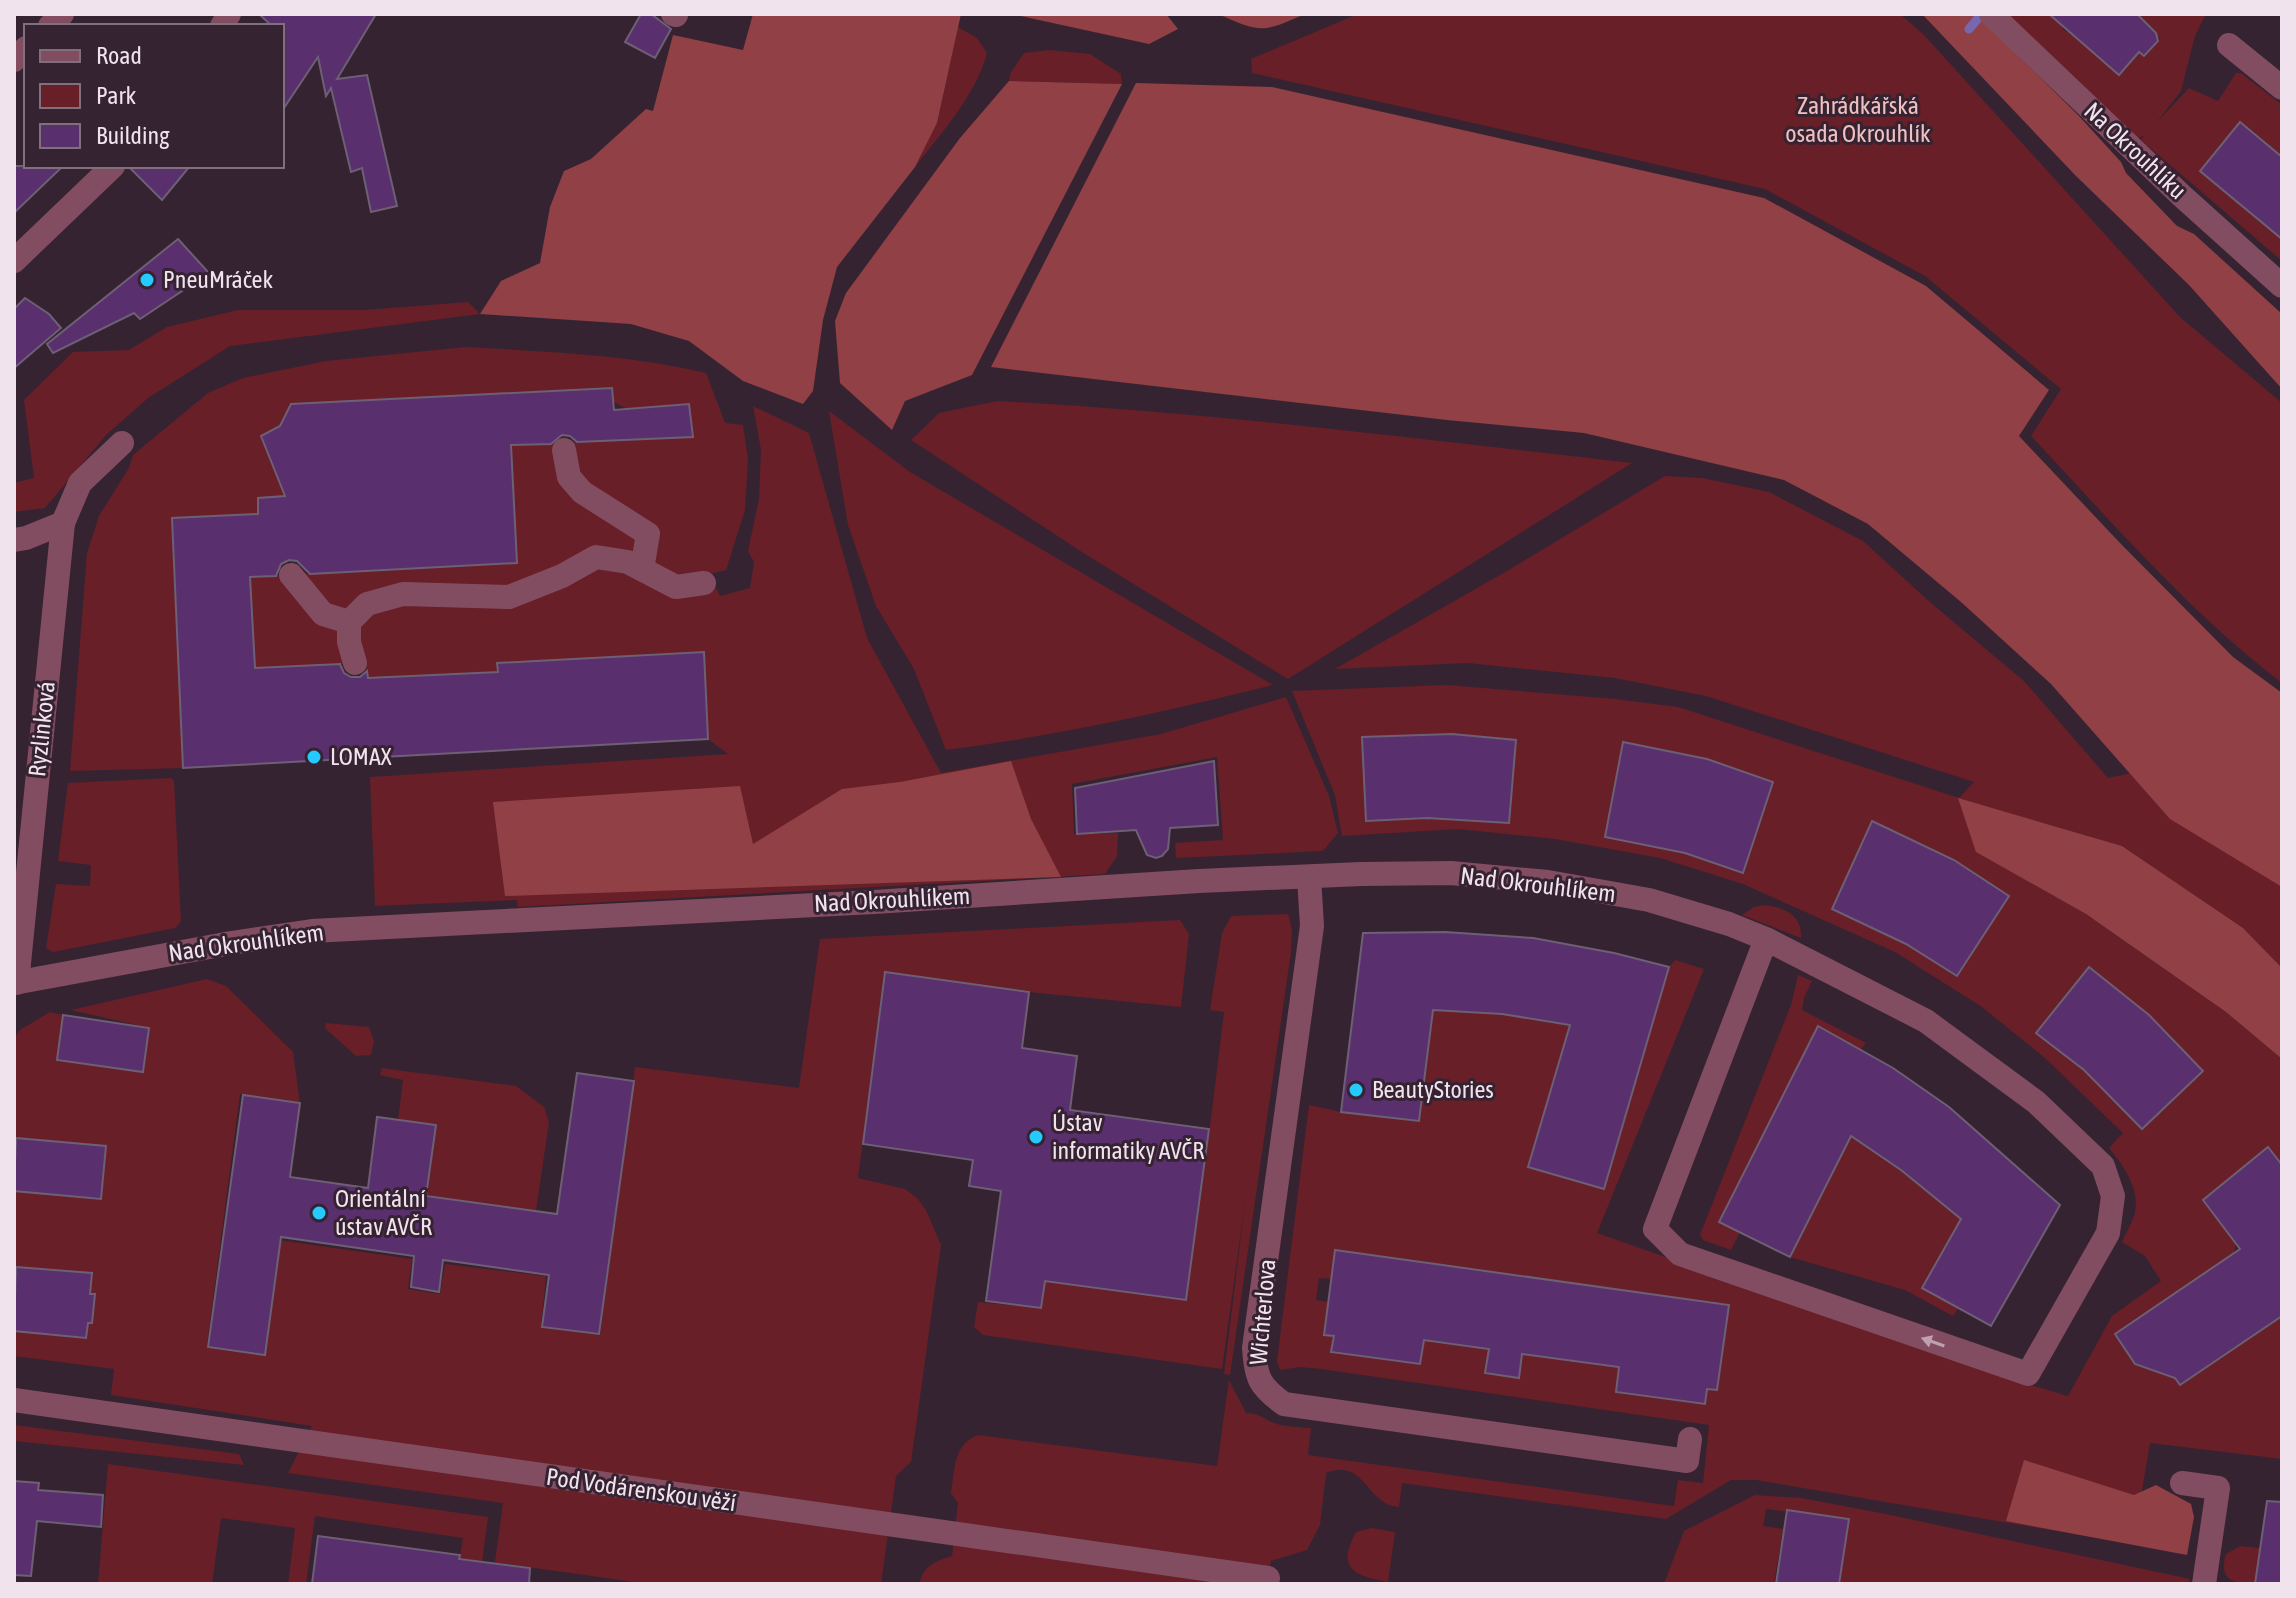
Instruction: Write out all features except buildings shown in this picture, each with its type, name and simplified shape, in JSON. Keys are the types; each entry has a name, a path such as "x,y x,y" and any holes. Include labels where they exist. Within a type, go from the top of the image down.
{"street":[{"name":"Na Okrouhlíku","path":"1991,14 2182,196 2282,286"},
{"path":"2229,45 2282,88"},
{"path":"14,261 111,168"},
{"name":"Ryzlinková","path":"16,983 63,523 80,483 122,443"},
{"path":"564,450 569,477 582,492 648,534 642,569"},
{"path":"14,540 63,523"},
{"path":"355,663 349,642 349,622 367,604 403,594 509,597 562,576 596,557 628,562 676,587 704,583"},
{"path":"291,575 323,614 349,622"},
{"name":"Nad Okrouhlíkem","path":"16,983 312,931 1309,877 1451,873 1548,882 1649,900 1729,924 1766,939 1926,1021 2036,1102 2103,1166 2113,1196 2108,1233 2028,1374 1680,1254 1655,1229 1766,939"},
{"name":"Wichterlova","path":"1309,877 1312,926 1254,1348 1256,1374 1266,1391 1284,1404 1687,1461 1690,1439"},
{"name":"Pod Vodárenskou věží","path":"14,1400 1268,1578"},
{"path":"2182,1483 2218,1488 2204,1584"}],"green space":[{"name":"Zahrádkářská osada Okrouhlík","path":"1358,14 1900,14 1924,35 2180,317 2282,403 2282,683 2183,596 2031,436 2061,389 1925,276 1765,189 1252,73 1251,59"},
{"path":"2007,14 2071,14 2062,22 2063,30 2072,33 2119,75 2139,52 2144,56 2160,39 2134,14 2206,14 2195,36 2181,91 2156,123 2189,88 2218,101 2236,73 2241,73 2282,105 2282,157 2240,122 2200,171 2223,191 2225,189 2232,194 2231,197 2278,236 2282,235 2282,261 2141,140 2144,136 2136,139"},
{"path":"958,27 977,38 987,53 975,84 915,167 937,123"},
{"path":"1050,50 1090,54 1121,74 1122,84 1009,81 1011,72 1024,53"},
{"path":"468,302 480,314 230,346 148,398 106,435 45,508 14,512 14,483 34,478 24,400 73,352 129,350 167,327 238,310 365,310"},
{"path":"466,347 617,358 706,373 725,423 743,425 748,459 745,510 726,570 709,574 720,596 750,588 754,562 748,551 759,499 761,450 753,406 809,433 867,638 941,773 1161,734 1286,697 1329,796 1338,833 1323,851 1176,858 1175,843 1223,840 1217,757 1072,784 1074,834 1118,833 1117,856 1105,874 518,907 517,900 375,906 370,777 728,754 708,739 704,653 497,664 498,671 368,678 367,670 350,671 349,664 255,668 250,577 516,563 512,484 259,498 258,514 172,518 183,768 70,771 87,553 99,516 129,468 133,455 208,393 243,378 326,361","holes":["612,388 614,402 627,409 684,404 693,437 269,456 291,404"]},
{"path":"997,401 1236,419 1632,463 1288,679 1085,554 911,440 939,413"},
{"path":"829,411 910,472 1273,685 1110,722 946,750 914,669 876,606 848,525"},
{"path":"1665,476 1702,478 1769,492 1863,541 2025,682 2108,778 2282,741 2282,968 2243,928 2122,846 1959,799 1977,852 2086,914 2226,1012 2282,1059 2282,1165 2268,1148 2203,1200 2236,1244 2234,1253 2135,1364 2175,1378 2180,1385 2282,1316 2282,1459 2150,1443 2133,1544 1756,1480 1731,1480 1666,1519 1402,1483 1399,1507 1379,1499 1358,1476 1339,1470 1326,1473 1320,1525 1307,1550 1271,1561 1267,1584 920,1584 924,1573 935,1562 952,1556 958,1503 951,1493 953,1476 960,1451 970,1439 978,1435 1217,1466 1229,1380 1246,1413 1281,1425 1311,1428 1308,1455 1674,1506 1678,1480 1703,1483 1709,1425 1321,1369 1300,1367 1280,1370 1277,1361 1309,1105 1419,1121 1433,1010 1502,1014 1570,1025 1529,1166 1603,1189 1669,967 1675,960 1704,969 1597,1233 2068,1396 2112,1316 2161,1281 2145,1256 2122,1242 2134,1216 2135,1194 2125,1169 2109,1148 2123,1133 2045,1058 1982,1007 1895,952 1743,884 1660,858 1555,839 1458,829 1342,836 1335,795 1292,691 1447,685 1678,707 1959,798 1974,782 1706,696 1615,678 1468,663 1335,669","holes":["1452,734 1516,740 1509,823 1427,818 1366,820 1362,737","1623,742 1707,759 1773,782 1742,873 1685,853 1605,837","1953,860 2009,896 1957,976 1906,944","2088,967 2149,1015 2142,1128 2084,1070 2037,1033","1319,1278 1729,1306 1717,1389 1707,1389 1705,1404 1619,1367 1522,1354 1519,1378 1486,1373 1489,1349 1424,1340 1420,1364 1332,1352 1334,1336 1325,1335 1328,1302 1316,1300"]},
{"path":"171,778 174,781 181,922 175,928 53,952 46,948 56,884 90,886 91,865 58,861 68,783"},
{"path":"1765,905 1791,914 1799,924 1801,938 1742,915 1754,907"},
{"path":"1288,914 1292,930 1291,952 1230,1375 1224,1374 1246,1195 1222,1369 983,1335 974,1327 978,1302 1041,1308 1045,1281 1186,1300 1224,1012 1210,1010 1222,933 1231,916"},
{"path":"1180,920 1189,934 1181,1007 1029,992 884,972 858,1178 905,1189 917,1198 926,1210 941,1245 911,1462 896,1476 881,1584 649,1584 499,1563 495,1584 492,1584 503,1503 288,1473 312,1426 111,1395 114,1369 14,1356 14,1331 92,1322 95,1294 90,1294 92,1273 17,1267 14,1287 14,1038 20,1030 50,1012 63,1015 58,1060 142,1072 149,1028 71,1010 207,979 226,986 293,1052 300,1103 240,1094 207,1345 262,1351 278,1240 412,1259 408,1289 440,1294 445,1264 546,1276 541,1327 600,1335 635,1067 799,1088 820,939"},
{"path":"1798,975 1812,981 1802,1010 1866,1043 1860,1050 1817,1027 1720,1221 1740,1232 1731,1250 1703,1240 1700,1235 1791,1005"},
{"path":"326,1023 369,1027 374,1041 371,1055 356,1056 325,1028"},
{"path":"382,1068 516,1086 544,1107 549,1122 536,1211 426,1196 398,1120 403,1080 380,1075"},
{"path":"1851,1136 1901,1170 1961,1219 1922,1287 1958,1308 1953,1316 1905,1290 1790,1257"},
{"path":"14,1425 239,1454 244,1465 14,1441"},
{"path":"108,1464 488,1517 480,1578 457,1574 463,1538 315,1516 306,1584 288,1584 295,1528 221,1518 212,1584 98,1584"},
{"path":"1755,1495 1801,1498 1881,1513 2190,1579 2189,1584 1839,1584 1849,1519 1766,1509 1763,1526 1783,1529 1774,1584 1664,1584 1684,1531"},
{"path":"1371,1528 1395,1532 1388,1582 1358,1573 1348,1562 1350,1544 1356,1532"},
{"path":"2240,1546 2260,1548 2255,1584 2234,1581 2224,1570 2226,1554"}],"shaded area":[{"path":"753,14 961,14 937,123 915,167 837,267 823,320 813,391 803,404 743,381 689,341 631,324 480,314 501,281 540,263 550,207 564,171 591,159 646,109 653,111 673,35 743,50"},
{"path":"1011,14 1166,14 1178,29 1149,44"},
{"path":"1218,14 1305,14 1279,25 1262,28 1244,25"},
{"path":"1922,14 1976,14 2078,115 2121,162 2126,173 2177,226 2194,234 2282,314 2282,389 2189,285 2076,176"},
{"path":"1009,81 1122,84 972,375 905,401 892,430 840,383 835,321 846,293 960,138"},
{"path":"1136,83 1272,87 1764,198 1926,286 2049,390 2019,436 2233,657 2282,693 2282,887 2170,819 2051,684 1961,602 1868,524 1784,480 1584,433 991,367"},
{"path":"1011,761 1031,819 1061,877 505,896 493,802 740,786 753,844 842,789 900,782"},
{"path":"1958,798 2122,846 2243,928 2282,968 2282,1059 2226,1012 2086,914 1976,852"},
{"path":"2024,1460 2134,1495 2156,1485 2191,1504 2194,1517 2187,1555 2006,1521"}],"waterway":[{"path":"1969,29 1980,16 1978,14"}],"place":[{"name":"PneuMráček","path":"147,280"},
{"name":"LOMAX","path":"314,757"},
{"name":"BeautyStories","path":"1356,1090"},
{"name":"Ústav informatiky AVČR","path":"1036,1137"},
{"name":"Orientální ústav AVČR","path":"319,1213"}]}
